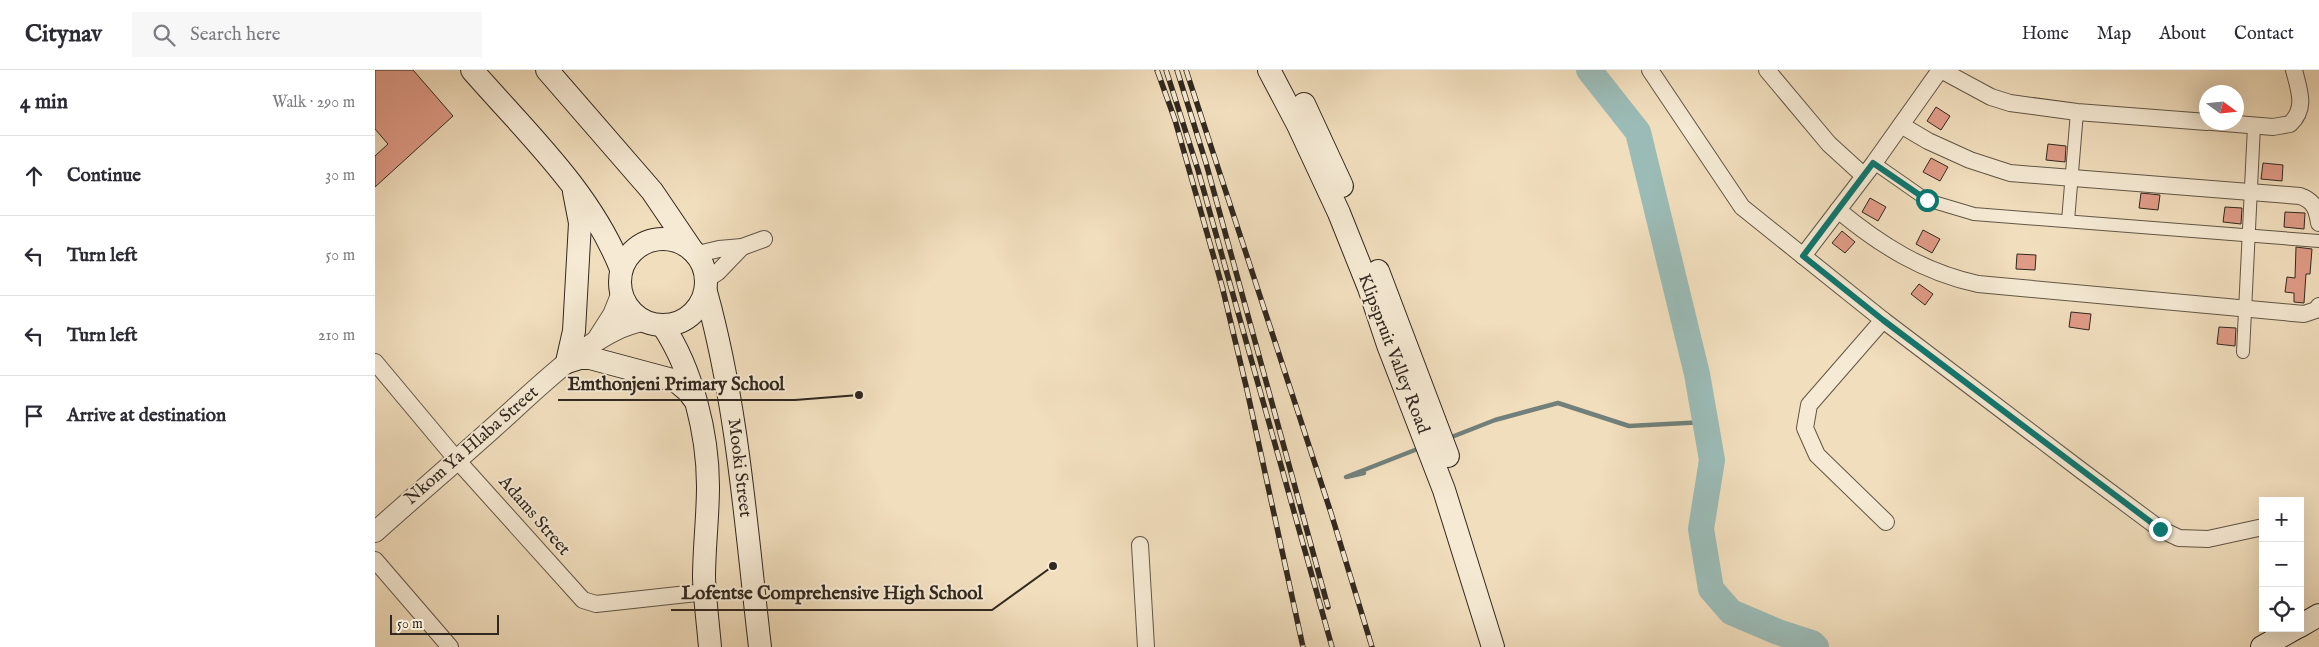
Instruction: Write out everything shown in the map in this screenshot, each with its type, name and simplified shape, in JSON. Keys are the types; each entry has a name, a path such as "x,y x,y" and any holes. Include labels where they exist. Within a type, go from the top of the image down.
{"main road":[{"path":"472,70 594,214 611,242 621,269"},
{"path":"547,70 657,199 695,252 706,286 698,308 691,315 678,323 653,324 630,310 621,295 619,286 621,269 631,252 647,242 666,239 684,244 695,252"},
{"name":"Klipspruit Valley Road","path":"1269,70 1298,125 1339,213 1369,288 1388,344 1420,403"},
{"name":"Klipspruit Valley Road","path":"1286,70 1323,141 1369,247 1420,403 1508,647"},
{"path":"567,362 573,342 580,223 573,187"},
{"name":"Mooki Street","path":"706,286 718,334 738,452 760,647"},
{"name":"Mooki Street","path":"653,324 683,362 694,399 707,472 705,592 711,647"},
{"path":"567,362 580,358 590,358 666,377 682,384 694,399"},
{"name":"Klipspruit Valley Road","path":"1451,488 1493,647"},
{"path":"2304,624 2319,616"},
{"path":"2263,647 2289,632"}],"street":[{"path":"1650,70 1735,199 1749,213 1883,320 2082,471 2167,533 2179,538 2195,540 2259,528"},
{"path":"1767,70 1829,144 1868,169 1927,200 1945,207 1974,214 2319,241"},
{"path":"1803,256 1941,70 2003,101 2077,112 2199,121"},
{"path":"2244,125 2273,127 2290,124 2297,115 2301,103 2294,70"},
{"path":"2069,222 2077,112"},
{"path":"1901,126 1928,141 1987,167 2010,173 2300,196 2307,198 2317,210 2319,223"},
{"path":"2243,352 2254,126"},
{"path":"1838,210 1909,260 1953,279 2003,287 2245,307 2304,314 2316,310 2319,306"},
{"path":"695,252 742,248 764,239"},
{"path":"706,286 742,248"},
{"name":"Nkom Ya Hlaba Street","path":"594,344 613,314 621,295"},
{"path":"1883,320 1809,405 1805,428 1810,442 1821,460 1886,522"},
{"name":"Nkom Ya Hlaba Street","path":"375,532 567,362 617,330 632,323 653,324"},
{"name":"Adams Street","path":"375,362 457,460 578,596 587,602 596,604 705,592"},
{"path":"1140,545 1146,647"},
{"path":"375,560 451,647"}],"building":[{"path":"375,70 413,70 453,116 375,187 375,156 388,144 375,129"},
{"path":"1936,107 1950,116 1941,130 1927,121"},
{"path":"2048,144 2066,146 2065,162 2046,160"},
{"path":"1931,158 1948,167 1940,181 1923,172"},
{"path":"2263,163 2283,165 2282,181 2261,179"},
{"path":"2141,193 2160,195 2158,210 2139,208"},
{"path":"1870,198 1886,207 1878,221 1862,212"},
{"path":"2225,207 2242,208 2241,224 2223,222"},
{"path":"2285,212 2305,213 2304,229 2284,227"},
{"path":"1923,230 1940,239 1932,253 1916,244"},
{"path":"1842,231 1855,242 1845,253 1832,243"},
{"path":"2296,247 2312,249 2310,274 2306,274 2304,303 2294,302 2294,293 2285,292 2287,277 2295,278"},
{"path":"2017,254 2036,255 2035,270 2016,269"},
{"path":"1919,284 1933,294 1925,305 1911,294"},
{"path":"2071,312 2091,314 2089,330 2069,327"},
{"path":"2219,327 2236,328 2235,346 2217,344"}],"waterway":[{"path":"1589,70 1638,132 1697,374 1712,460 1701,529 1711,589 1731,612 1778,632 1812,643 1816,647"},
{"path":"1449,438 1495,420 1558,403 1629,426 1705,422"},
{"path":"1364,473 1346,477 1420,448"}],"railway":[{"path":"1157,70 1175,120 1222,286 1247,390 1303,647"},
{"path":"1166,70 1198,170 1332,647"},
{"path":"1177,70 1206,163 1328,607"},
{"path":"1186,70 1331,513 1372,647"}],"place":[{"name":"Emthonjeni Primary School","path":"859,395"},
{"name":"Lofentse Comprehensive High School","path":"1053,566"}],"route":[{"path":"1927,200 1873,163 1803,256 1883,320 2160,529"}]}
